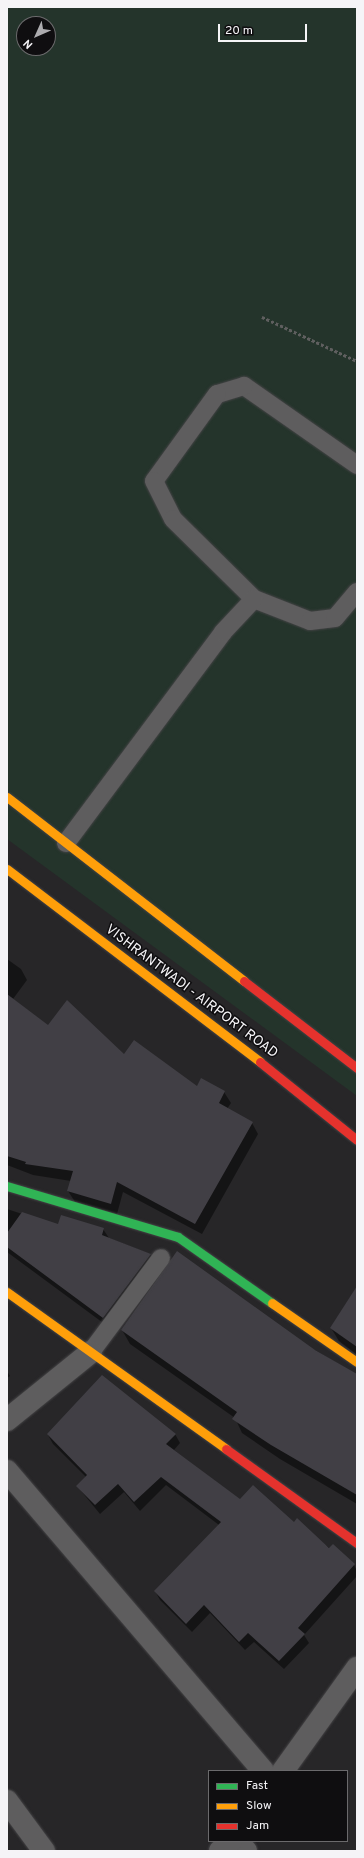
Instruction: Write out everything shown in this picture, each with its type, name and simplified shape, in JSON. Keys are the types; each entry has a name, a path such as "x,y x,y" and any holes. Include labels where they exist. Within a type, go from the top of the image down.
{"main road":[{"path":"7,797 357,1068"},
{"name":"VISHRANTWADI - AIRPORT ROAD","path":"7,869 317,1106 357,1140"},
{"path":"7,1186 178,1237 357,1362"},
{"path":"7,1292 357,1544"}],"street":[{"path":"7,1420 91,1352"},
{"path":"7,1471 262,1770"},
{"path":"284,1770 357,1668"},
{"path":"7,1801 44,1851"},
{"path":"220,1851 230,1842"},
{"path":"237,1842 246,1851"}],"lane":[{"path":"357,465 244,386 217,394 154,481 173,519 254,599 310,621 335,618 357,592"},
{"path":"66,843 223,632 254,599"},
{"path":"91,1352 161,1258"}],"path":[{"path":"262,317 357,360"}],"green space":[{"path":"7,7 357,7 357,1096 7,839"}],"building":[{"path":"7,994 48,1025 67,1000 124,1054 134,1040 197,1086 201,1078 225,1091 219,1103 253,1122 195,1224 117,1182 111,1204 67,1191 73,1171 25,1164 26,1162 7,1156"},
{"path":"22,1212 58,1224 61,1215 104,1228 102,1235 151,1254 103,1318 7,1247 7,1233"},
{"path":"177,1251 315,1350 357,1374 357,1495 271,1445 232,1419 237,1412 121,1330"},
{"path":"357,1286 357,1347 330,1328"},
{"path":"102,1375 176,1434 166,1444 240,1499 253,1485 294,1522 297,1518 329,1548 333,1544 355,1564 298,1628 305,1634 279,1661 248,1633 239,1642 204,1605 186,1624 154,1591 221,1522 161,1477 134,1502 118,1484 95,1505 76,1486 87,1475 47,1434"}],"traffic: fast":[{"path":"7,1186 178,1237 272,1303"}],"traffic: slow":[{"path":"7,797 244,981"},
{"path":"7,869 260,1062"},
{"path":"7,1292 226,1449"},
{"path":"272,1303 357,1362"}],"traffic: jam":[{"path":"244,981 357,1068"},
{"path":"260,1062 357,1140"},
{"path":"226,1449 357,1543"}]}
